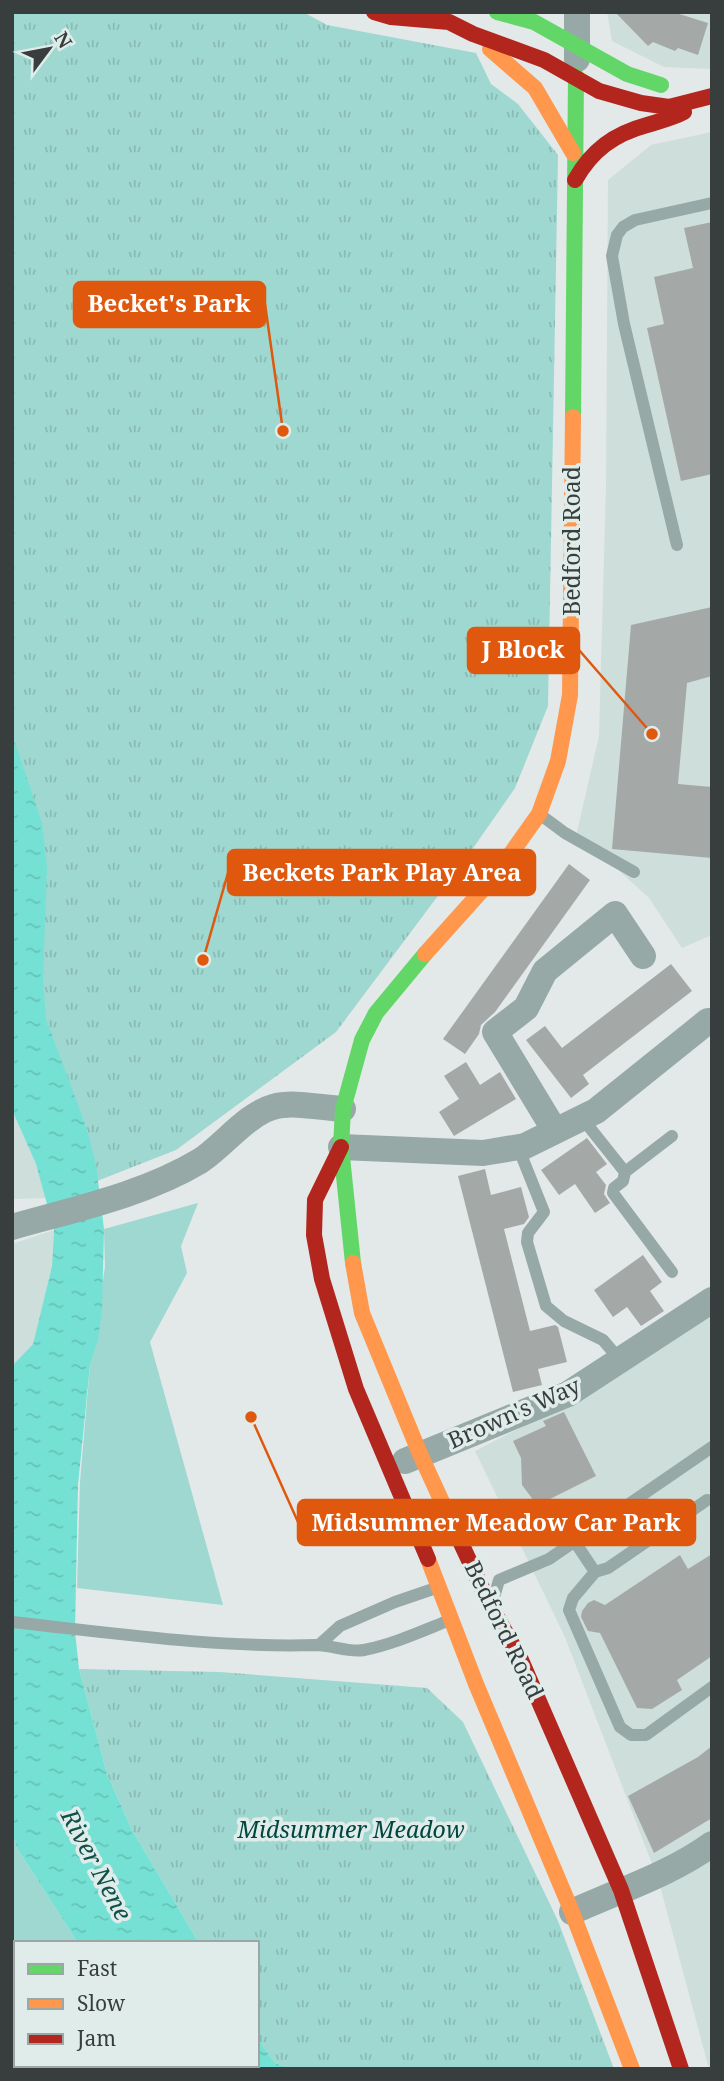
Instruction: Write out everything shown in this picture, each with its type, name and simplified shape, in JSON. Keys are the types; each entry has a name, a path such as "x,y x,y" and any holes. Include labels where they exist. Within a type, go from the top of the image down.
{"main road":[{"path":"374,12 391,17 456,17 535,88 574,155"},
{"path":"497,12 531,20 616,69 659,85 692,87 708,97"},
{"path":"473,34 544,60 599,91 641,103 669,107 708,97"},
{"name":"Bedford Road","path":"576,76 570,695 558,761 538,814 495,876 448,926 376,1013 362,1040 343,1109 341,1147 351,1250 362,1313 420,1454 458,1580 456,1617 632,2069"},
{"path":"575,180 584,161 596,149 619,134 680,115 708,97"},
{"name":"Bedford Road","path":"341,1147 315,1200 314,1235 322,1279 356,1389 388,1467 458,1580 484,1603 522,1660 621,1890 681,2069"}],"street":[{"path":"576,76 578,12"},
{"path":"555,1131 495,1032 526,1008 545,971 615,914 643,956"},
{"path":"341,1147 483,1153 518,1147 596,1111 710,1023"},
{"path":"12,1227 126,1195 202,1160 237,1129 270,1107 284,1105 343,1109"},
{"name":"Brown's Way","path":"388,1467 568,1394 712,1300"},
{"path":"572,1912 664,1871 712,1844"}],"lane":[{"path":"677,545 624,324 611,256 617,235 623,227 635,220 712,203"},
{"path":"538,814 565,833 634,872"},
{"path":"582,1118 625,1172"},
{"path":"672,1136 625,1172 623,1181 614,1188 613,1193 672,1272"},
{"path":"518,1147 544,1212 528,1233 527,1242 546,1306 564,1321 603,1340 620,1360"},
{"path":"319,1645 340,1626 395,1602 482,1573 499,1580 549,1559 712,1447"},
{"path":"707,1500 608,1569 595,1572 573,1598 569,1610 620,1727 631,1735 646,1735 712,1688"},
{"path":"575,1542 595,1572"},
{"path":"484,1603 495,1596 499,1580"},
{"path":"12,1622 138,1636 292,1647 319,1645 361,1651 397,1641 456,1617"}],"shaded area":[{"path":"607,12 712,12 712,69 664,67 612,41"},
{"path":"712,132 712,935 682,948 649,898 577,832 599,736 606,489 608,180 651,145"},
{"path":"12,1110 36,1164 46,1198 12,1199"},
{"path":"54,1230 52,1266 33,1344 12,1366 12,1244"},
{"path":"712,1309 712,2069 709,2069 659,1882 565,1637 475,1451 580,1397"}],"green space":[{"path":"12,12 303,12 327,25 476,53 491,84 518,104 558,155 548,706 515,788 336,1032 176,1150 97,1181 87,1129 57,1052 12,999"},
{"path":"198,1203 181,1246 187,1273 150,1342 223,1605 77,1588 80,1482 90,1365 105,1267 104,1229"},
{"name":"Midsummer Meadow","path":"79,1669 220,1672 427,1688 463,1722 558,1921 614,2069 291,2069 275,2063 259,2041 259,1941 198,1941 132,1830 107,1774"},
{"path":"12,1834 17,1848 77,1941 14,1941 14,2067 158,2069 12,2069"}],"water":[{"name":"River Nene","path":"12,734 42,823 47,867 43,979 46,1019 87,1129 96,1165 104,1229 102,1310 98,1339 90,1365 78,1485 75,1631 79,1669 107,1774 132,1830 198,1941 77,1941 17,1848 12,1834 12,1366 33,1344 52,1266 54,1230 36,1164 12,1110"},
{"path":"259,2041 275,2063 291,2069 156,2067 259,2067"}],"building":[{"path":"615,12 673,12 708,23 698,55 678,48 675,51 653,42 648,46"},
{"path":"712,222 712,474 681,481 647,328 664,324 654,277 693,268 684,228"},
{"path":"712,607 712,676 687,683 678,784 712,787 712,858 612,849 631,625"},
{"path":"569,864 590,880 495,1012 481,1025 479,1034 465,1054 443,1039"},
{"path":"671,964 692,991 583,1075 589,1084 571,1098 526,1040 545,1026 562,1048"},
{"path":"466,1062 480,1085 500,1072 516,1099 454,1136 439,1112 459,1099 444,1076"},
{"path":"587,1138 607,1164 596,1172 606,1185 604,1194 610,1203 595,1213 575,1184 559,1195 541,1170"},
{"path":"485,1169 491,1195 521,1187 529,1217 524,1224 504,1229 530,1331 555,1325 558,1327 567,1362 538,1369 542,1385 513,1392 458,1176"},
{"path":"643,1255 662,1282 650,1291 664,1311 641,1326 627,1307 613,1317 594,1290"},
{"path":"564,1412 596,1476 544,1502 534,1501 522,1485 521,1458 513,1441 546,1426 543,1421"},
{"path":"712,1554 712,1656 677,1680 682,1690 652,1709 637,1708 600,1633 588,1631 581,1617 582,1611 594,1600 605,1605 680,1555 688,1569"},
{"path":"712,1746 712,1818 654,1853 628,1796 698,1757"}],"traffic: fast":[{"path":"497,12 534,22 627,74 661,85"},
{"path":"573,417 576,76"},
{"path":"353,1263 341,1147 343,1109 362,1040 376,1013 425,954"}],"traffic: slow":[{"path":"490,49 535,88 573,153"},
{"path":"425,954 495,876 539,814 558,761 570,695 573,417"},
{"path":"353,1263 362,1313 420,1454 460,1541"},
{"path":"428,1559 476,1684 572,1912 632,2069"}],"traffic: jam":[{"path":"374,12 391,17 449,22 473,34 544,60 599,91 641,103 669,107 712,96"},
{"path":"575,180 589,160 614,138 684,112"},
{"path":"341,1147 315,1200 314,1235 322,1279 356,1389 428,1559"},
{"path":"460,1541 488,1601 521,1660 621,1890 681,2069"}],"place":[{"name":"Becket's Park","path":"283,431"},
{"name":"J Block","path":"652,734"},
{"name":"Beckets Park Play Area","path":"203,960"},
{"name":"Midsummer Meadow Car Park","path":"251,1417"}]}
